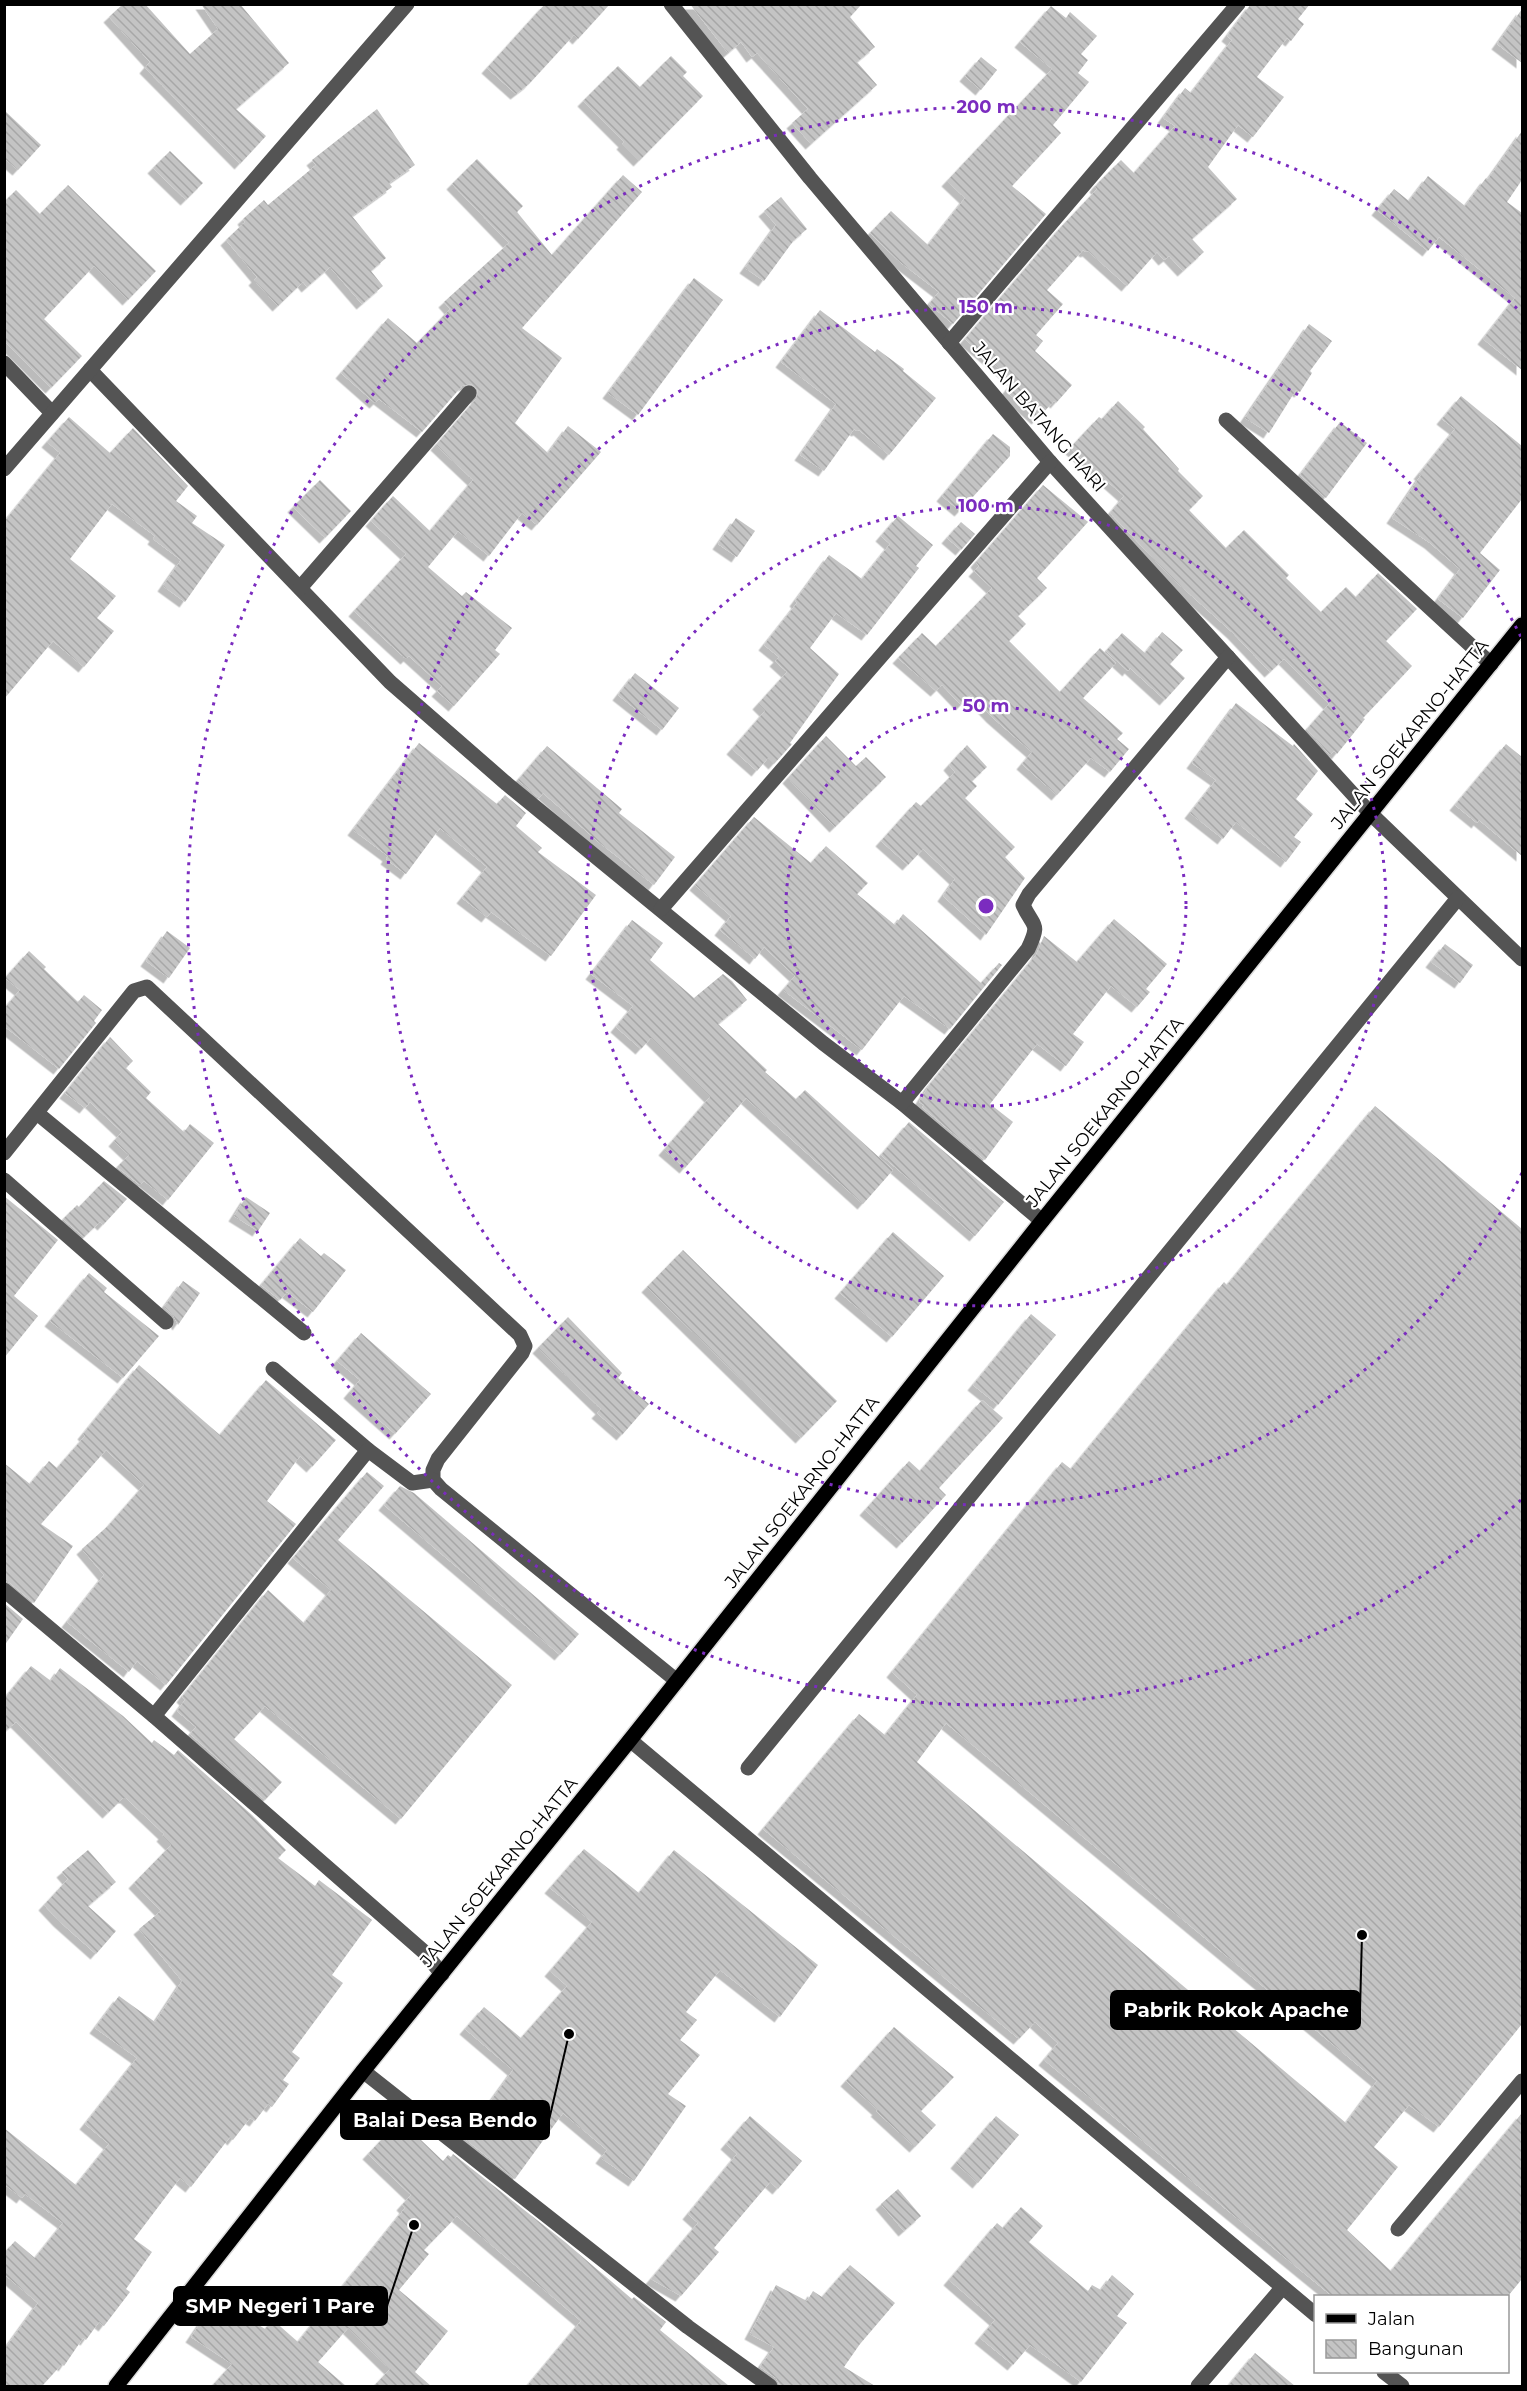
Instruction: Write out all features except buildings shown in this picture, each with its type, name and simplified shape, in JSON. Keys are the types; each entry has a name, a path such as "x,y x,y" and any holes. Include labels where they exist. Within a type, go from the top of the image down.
{"main road":[{"name":"JALAN SOEKARNO-HATTA","path":"116,2386 363,2071 1522,625"}],"street":[{"path":"4,469 407,4"},
{"name":"JALAN BATANG HARI","path":"671,4 810,178 1050,462 1371,814 1522,959"},
{"path":"950,343 1238,4"},
{"path":"4,363 52,412"},
{"path":"90,370 390,682 507,784 823,1042 903,1103 1042,1221"},
{"path":"300,588 469,393"},
{"path":"1226,420 1491,664"},
{"path":"661,909 1050,462"},
{"path":"903,1103 1028,949 1035,932 1035,923 1023,905 1029,894 1228,657"},
{"path":"748,1767 1458,898"},
{"path":"4,1153 134,991 147,987 523,1340 525,1346 522,1353 438,1459 432,1470 433,1480 450,1497 677,1681"},
{"path":"37,1113 304,1333"},
{"path":"4,1180 166,1322"},
{"path":"273,1369 368,1450 412,1483 433,1480"},
{"path":"154,1716 368,1450"},
{"path":"4,1590 154,1716 423,1951 442,1974"},
{"path":"630,1740 1314,2313"},
{"path":"363,2071 688,2327 770,2386"},
{"path":"1398,2229 1522,2081"},
{"path":"1198,2386 1282,2288"},
{"path":"1385,2373 1402,2386"}],"place":[{"name":"Pabrik Rokok Apache","path":"1362,1935"},
{"name":"Balai Desa Bendo","path":"569,2034"},
{"name":"SMP Negeri 1 Pare","path":"414,2225"}]}
